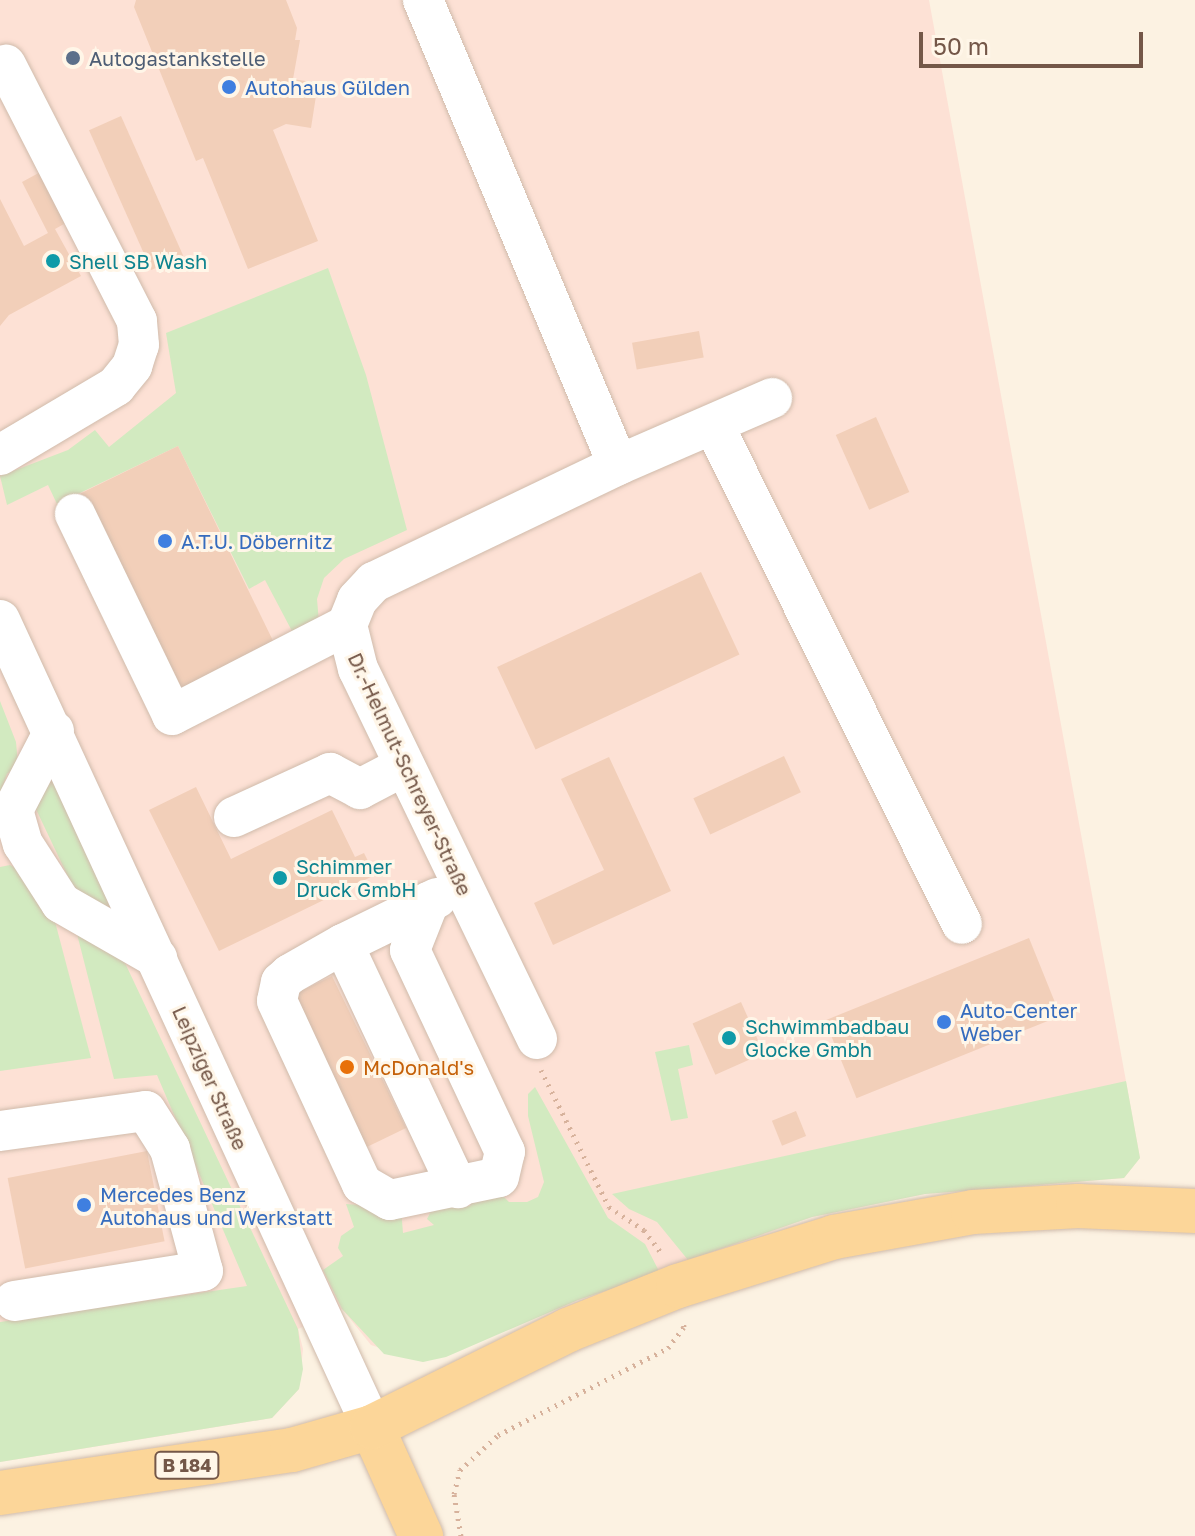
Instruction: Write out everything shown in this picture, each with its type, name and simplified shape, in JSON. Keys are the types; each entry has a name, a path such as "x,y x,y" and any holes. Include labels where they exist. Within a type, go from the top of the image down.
{"main road":[{"path":"372,1427 568,1330 678,1286 834,1237 973,1212 1078,1206 1195,1211"},
{"name":"B 184","path":"0,1493 292,1450 372,1427"},
{"name":"Leipziger Straße","path":"372,1427 421,1536"}],"street":[{"path":"423,0 618,465"},
{"path":"0,455 116,386 132,366 139,345 137,321 2,61"},
{"name":"Dr.-Helmut-Schreyer-Straße","path":"537,1039 446,894 404,766 349,648 347,625 357,600 374,582 618,465 714,426 772,398"},
{"path":"714,426 867,761 962,924"},
{"path":"75,514 172,715 347,625"},
{"name":"Leipziger Straße","path":"0,620 54,731 372,1427"},
{"path":"54,731 13,810 11,847 61,903 157,958"},
{"path":"234,817 330,773 360,789 404,766"},
{"path":"446,894 410,950 505,1152 503,1172 489,1181 390,1200 362,1184 277,1001 290,974 343,944 446,894"},
{"path":"343,944 458,1188"},
{"path":"0,1131 146,1111 170,1149 203,1271 14,1301"}],"path":[{"path":"461,1536 454,1494 460,1470 498,1435 668,1348 684,1327 678,1286 670,1265 644,1230 609,1207 541,1072 537,1039"}],"shaded area":[{"path":"0,0 929,0 1140,1158 1124,1178 925,1194 812,1217 578,1300 423,1362 371,1345 342,1309 298,1329 303,1349 299,1389 272,1418 0,1462"}],"green space":[{"path":"328,268 366,375 407,530 344,559 324,578 317,599 319,622 293,633 265,580 249,589 178,446 57,504 48,485 7,505 0,476 68,450 95,430 109,447 176,393 166,333"},
{"path":"0,701 16,742 18,764 7,774 0,794"},
{"path":"50,775 118,912 84,898 71,883 34,805"},
{"path":"10,865 30,876 53,914 91,1058 0,1071 0,867"},
{"path":"76,930 117,946 298,1329 303,1369 299,1389 272,1418 0,1462 0,1322 247,1286 157,1075 114,1079"},
{"path":"689,1045 693,1065 678,1069 688,1118 671,1121 655,1052"},
{"path":"1126,1081 1140,1158 1124,1178 925,1194 812,1217 688,1260 657,1222 629,1209 612,1194"},
{"path":"535,1087 608,1218 645,1244 660,1273 578,1300 446,1357 423,1362 384,1354 342,1309 323,1270 343,1256 338,1248 341,1236 354,1227 346,1204 401,1208 403,1233 434,1225 427,1219 432,1209 470,1206 473,1198 500,1193 509,1202 527,1202 538,1197 544,1182 528,1116 528,1094"}],"building":[{"name":"Autohaus Gülden","path":"136,0 286,0 297,28 295,40 300,40 293,79 318,83 311,128 286,124 273,130 318,241 248,269 203,158 196,161 134,7"},
{"path":"121,116 183,256 151,270 89,130"},
{"path":"70,156 96,206 55,229 81,276 9,315 0,326 0,199 24,246 48,233 22,182"},
{"path":"699,331 704,358 637,369 632,343"},
{"path":"876,417 909,492 869,510 836,435"},
{"name":"A.T.U. Döbernitz","path":"178,446 275,646 178,693 81,493"},
{"path":"701,572 739,654 536,750 497,667"},
{"path":"784,756 801,792 710,835 693,798"},
{"path":"609,757 671,891 553,945 534,903 604,870 561,779"},
{"name":"Schimmer Druck GmbH","path":"196,787 231,859 332,810 355,857 364,853 375,875 219,951 149,810"},
{"name":"Auto-Center Weber","path":"1029,938 1060,1016 856,1098 825,1020"},
{"name":"McDonald's","path":"332,976 406,1128 358,1152 283,1000"},
{"name":"Schwimmbadbau Glocke Gmbh","path":"741,1002 764,1053 715,1075 693,1024"},
{"path":"796,1111 806,1136 782,1146 772,1121"},
{"name":"Mercedes Benz Autohaus und Werkstatt","path":"147,1151 165,1241 25,1268 8,1178"}],"place":[{"name":"Autogastankstelle","path":"73,58"},
{"name":"Autohaus Gülden","path":"229,87"},
{"name":"Shell SB Wash","path":"53,261"},
{"name":"A.T.U. Döbernitz","path":"165,541"},
{"name":"Schimmer Druck GmbH","path":"280,878"},
{"name":"Auto-Center Weber","path":"944,1022"},
{"name":"Schwimmbadbau Glocke Gmbh","path":"729,1038"},
{"name":"McDonald's","path":"347,1067"},
{"name":"Mercedes Benz Autohaus und Werkstatt","path":"84,1205"}]}
